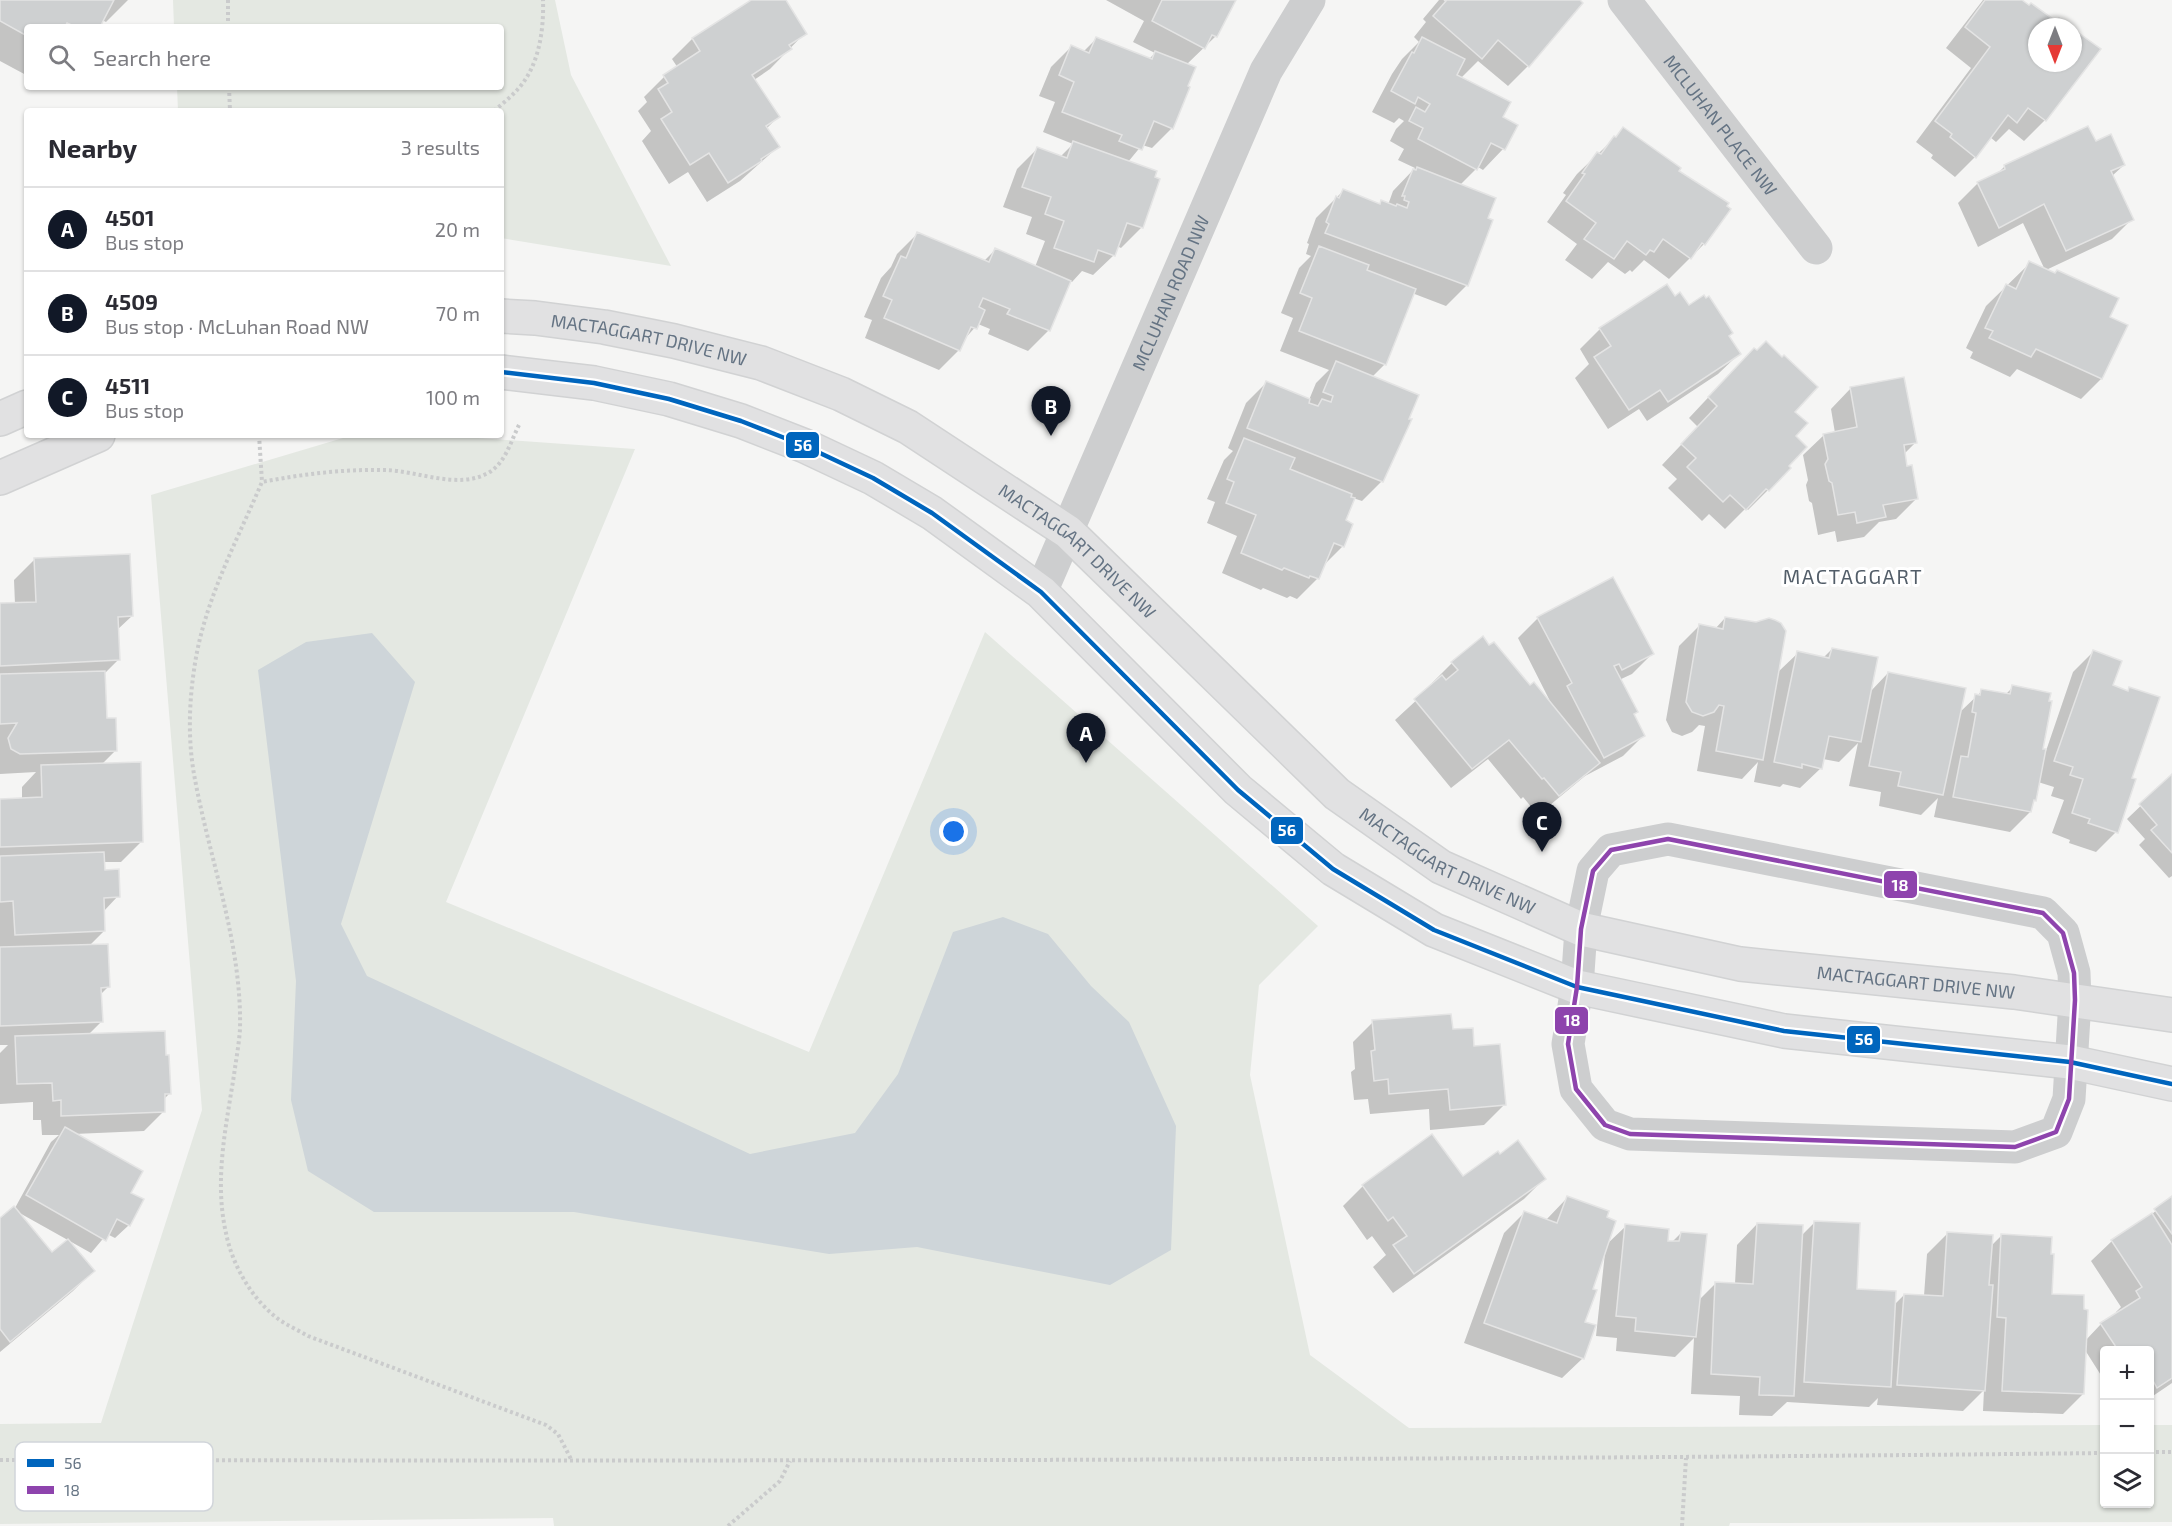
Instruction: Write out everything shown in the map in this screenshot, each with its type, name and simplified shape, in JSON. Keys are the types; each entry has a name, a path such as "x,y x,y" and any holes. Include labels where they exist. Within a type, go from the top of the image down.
{"street":[{"name":"MCLUHAN ROAD NW","path":"1041,592 1266,71 1309,0"},
{"name":"MCLUHAN PLACE NW","path":"1624,0 1816,248"},
{"name":"MACTAGGART DRIVE NW","path":"504,316 604,327 674,341 771,367 841,394 908,428 1068,532 1337,794 1441,867 1581,929 1740,964 2014,992 2172,1015"},
{"path":"504,372 594,383 669,399 741,421 805,446 873,478 932,513 1041,592 1238,790 1333,869 1434,930 1577,987 1784,1031 2070,1062 2172,1084"},
{"path":"0,419 24,408"},
{"path":"0,478 91,438"},
{"path":"1668,839 2043,913 2063,933 2074,973 2075,1000 2069,1099 2056,1132 2015,1147 1629,1134 1605,1125 1576,1089 1568,1044 1577,987 1581,929 1593,871 1611,850 1668,839"}],"path":[{"path":"228,0 228,24"},
{"path":"497,108 519,88 533,63 542,36 543,0"},
{"path":"229,90 230,108"},
{"path":"262,482 304,473 355,470 389,470 465,480 486,475 501,464 519,425"},
{"path":"259,438 262,482 207,611 194,670 191,703 190,735 194,773 234,950 238,991 240,1031 221,1188 226,1234 233,1257 244,1280 258,1299 276,1317 308,1336 546,1425 558,1434 572,1461"},
{"path":"2154,1452 2172,1452"},
{"path":"213,1460 1686,1458 2100,1453"},
{"path":"1682,1526 1686,1458"},
{"path":"0,1460 15,1460"},
{"path":"728,1526 780,1481 790,1461"}],"shaded area":[{"path":"173,0 555,0 571,75 671,266 504,238 504,108 178,108 177,90 504,90 504,24 174,24"},
{"path":"343,438 479,438 635,449 446,902 809,1052 985,632 1318,926 1259,985 1250,1075 1310,1355 1409,1428 2100,1425 2100,1508 2154,1508 2154,1425 2172,1425 2172,1522 1730,1523 1729,1526 554,1526 553,1518 0,1524 0,1424 101,1423 202,1110 151,495"},
{"path":"372,633 415,682 341,924 367,976 750,1154 855,1133 898,1074 953,932 1003,917 1048,934 1091,986 1129,1022 1176,1126 1171,1250 1110,1285 917,1247 829,1254 574,1212 374,1212 308,1171 291,1100 296,981 258,670 306,642"}],"building":[{"path":"0,0 114,0 102,24 24,24 24,34 0,21"},
{"path":"751,0 786,0 807,34 789,45 792,49 752,75 780,117 766,126 780,147 728,183 709,153 690,165 661,119 672,112 658,89 668,83 663,75 700,51 692,38"},
{"path":"1162,0 1236,0 1217,37 1212,35 1205,49 1152,21"},
{"path":"1444,0 1580,0 1583,3 1529,67 1498,40 1482,59 1433,16 1446,1"},
{"path":"1985,0 2022,0 2029,5 2031,3 2052,18 2028,18 2028,72 2082,72 2082,35 2101,49 2046,121 2028,108 2017,123 2008,115 1976,158 1950,137 1952,134 1935,121 1990,47 1965,27"},
{"path":"1096,37 1152,59 1155,51 1196,67 1173,129 1154,121 1142,150 1119,141 1122,135 1062,112 1074,82 1059,75 1071,45 1089,53"},
{"path":"1422,37 1465,59 1457,75 1511,102 1503,117 1518,125 1505,150 1491,143 1477,170 1418,139 1423,128 1409,121 1416,107 1425,112 1430,104 1418,97 1415,104 1391,91"},
{"path":"2088,126 2096,141 2111,134 2125,165 2111,171 2134,220 2066,251 2044,204 1999,228 1977,182 2005,169 2004,165"},
{"path":"1623,127 1681,168 1679,171 1729,203 1727,206 1731,209 1705,245 1702,243 1691,259 1663,239 1654,252 1650,250 1646,255 1627,241 1614,259 1584,239 1596,223 1566,201 1597,152 1601,154"},
{"path":"1073,141 1157,171 1155,177 1160,179 1143,228 1127,223 1115,256 1098,250 1094,262 1054,248 1064,221 1045,214 1051,197 1022,187 1037,147 1067,158"},
{"path":"1417,167 1496,198 1488,218 1493,220 1468,286 1325,233 1329,224 1326,222 1336,196 1339,198 1343,189 1380,204 1381,200 1407,208 1409,202 1404,200 1405,196 1402,196 1413,169 1416,170"},
{"path":"917,232 989,262 995,248 1071,281 1050,331 1007,314 1010,309 983,298 979,307 985,310 977,329 971,327 960,351 884,318 892,300 883,296 901,256 906,258"},
{"path":"1319,246 1369,265 1367,270 1416,289 1386,365 1299,331 1312,298 1300,293"},
{"path":"2029,261 2055,273 2057,270 2119,298 2110,317 2128,325 2102,379 2036,349 2031,357 1989,338 1993,331 1985,328 2006,284 2016,289"},
{"path":"1667,284 1675,296 1680,292 1689,305 1704,295 1706,298 1709,296 1733,333 1729,336 1741,354 1668,402 1660,390 1629,410 1594,357 1611,346 1599,328"},
{"path":"1766,341 1818,387 1795,412 1808,423 1796,436 1807,447 1769,491 1766,489 1746,510 1730,495 1723,502 1687,467 1696,458 1681,444 1717,406 1708,397 1754,348 1757,350"},
{"path":"1336,361 1419,395 1409,419 1412,419 1383,482 1247,428 1266,381 1310,399 1309,403 1318,406 1322,399 1331,402 1333,396 1323,392"},
{"path":"1904,377 1917,443 1904,445 1907,466 1912,465 1918,499 1883,505 1886,517 1857,523 1855,512 1838,515 1832,483 1829,481 1825,464 1828,459 1823,434 1857,427 1850,387"},
{"path":"1244,438 1295,458 1290,469 1352,494 1351,497 1355,498 1346,520 1353,524 1344,547 1334,543 1319,579 1310,576 1309,578 1284,568 1282,570 1241,553 1256,515 1226,503 1234,482 1227,479"},
{"path":"130,554 133,616 118,617 120,660 0,666 0,603 36,602 34,558"},
{"path":"1613,577 1654,654 1622,670 1619,664 1614,666 1638,712 1634,714 1645,736 1604,758 1567,686 1572,683 1537,617"},
{"path":"1725,617 1756,622 1769,618 1781,623 1786,631 1763,760 1716,751 1724,706 1719,705 1714,712 1703,716 1692,712 1686,702 1699,624 1723,629"},
{"path":"1483,636 1489,645 1494,642 1530,685 1534,682 1600,763 1559,796 1509,740 1472,769 1414,699 1442,675 1446,680 1458,670 1451,662"},
{"path":"1832,648 1878,657 1861,742 1829,736 1822,769 1802,764 1802,768 1774,762 1797,651 1829,658"},
{"path":"2093,650 2122,661 2113,685 2128,691 2129,687 2160,697 2132,778 2136,779 2118,833 2088,823 2090,819 2072,813 2083,779 2070,775 2073,767 2054,761"},
{"path":"105,671 107,718 116,718 117,751 20,754 11,749 8,738 17,723 0,724 0,674"},
{"path":"1888,672 1966,688 1943,795 1898,786 1901,772 1869,766"},
{"path":"2012,685 2051,693 2049,701 2052,701 2043,749 2046,749 2036,801 2034,800 2031,812 1953,797 1961,756 1968,757 1976,713 1972,712 1975,694 1980,695 1981,689 2010,694"},
{"path":"141,762 143,842 0,847 0,799 42,797 41,765"},
{"path":"2172,774 2172,853 2151,830 2157,825 2139,804"},
{"path":"104,852 105,870 119,869 120,897 104,898 105,931 15,935 13,901 0,902 0,856"},
{"path":"108,944 110,987 101,988 103,1022 0,1026 0,947"},
{"path":"1451,1014 1453,1029 1473,1028 1474,1046 1500,1044 1506,1105 1450,1110 1448,1089 1389,1094 1388,1079 1374,1081 1371,1051 1375,1050 1372,1020"},
{"path":"165,1031 171,1094 165,1094 165,1112 61,1116 61,1100 53,1101 52,1083 17,1084 15,1036"},
{"path":"65,1127 143,1171 131,1193 144,1199 130,1226 117,1219 106,1241 26,1195"},
{"path":"1432,1134 1463,1176 1498,1151 1500,1154 1518,1140 1546,1179 1414,1274 1393,1245 1407,1236 1393,1217 1388,1221 1362,1185"},
{"path":"1567,1196 1609,1211 1607,1217 1616,1221 1593,1289 1597,1290 1585,1322 1596,1325 1584,1359 1484,1323 1524,1211 1557,1223"},
{"path":"2172,1196 2172,1234 2154,1209"},
{"path":"14,1206 52,1252 68,1239 95,1271 10,1342 0,1329 0,1218"},
{"path":"2152,1213 2172,1245 2172,1378 2157,1388 2154,1382 2154,1346 2115,1346 2100,1323 2140,1298 2136,1291 2142,1287 2111,1240"},
{"path":"1814,1221 1860,1223 1857,1289 1896,1291 1891,1387 1804,1382"},
{"path":"1757,1223 1803,1225 1794,1396 1759,1395 1760,1377 1711,1374 1715,1282 1753,1284"},
{"path":"1625,1224 1669,1229 1668,1241 1679,1241 1681,1232 1707,1234 1696,1337 1635,1331 1636,1318 1616,1316"},
{"path":"1947,1232 1993,1235 1989,1285 1993,1285 1985,1391 1897,1385 1904,1294 1943,1296"},
{"path":"2001,1234 2052,1237 2051,1254 2054,1254 2052,1294 2084,1295 2084,1309 2088,1310 2084,1394 2002,1391 2006,1318 1997,1317"}],"transit line":[{"name":"56","path":"504,372 594,383 669,399 741,421 805,446 873,478 932,513 1041,592 1238,790 1333,869 1434,930 1577,987 1784,1031 2070,1062 2172,1084"},
{"name":"18","path":"1668,839 2043,913 2063,933 2074,973 2075,1000 2069,1099 2056,1132 2015,1147 1630,1134 1605,1125 1576,1089 1568,1044 1577,987 1581,929 1593,871 1611,850 1668,839"}],"place":[{"name":"4509","path":"1051,436"},
{"name":"4501","path":"1086,763"},
{"name":"4511","path":"1542,852"}],"district":[{"name":"MACTAGGART","path":"1853,576"}]}
